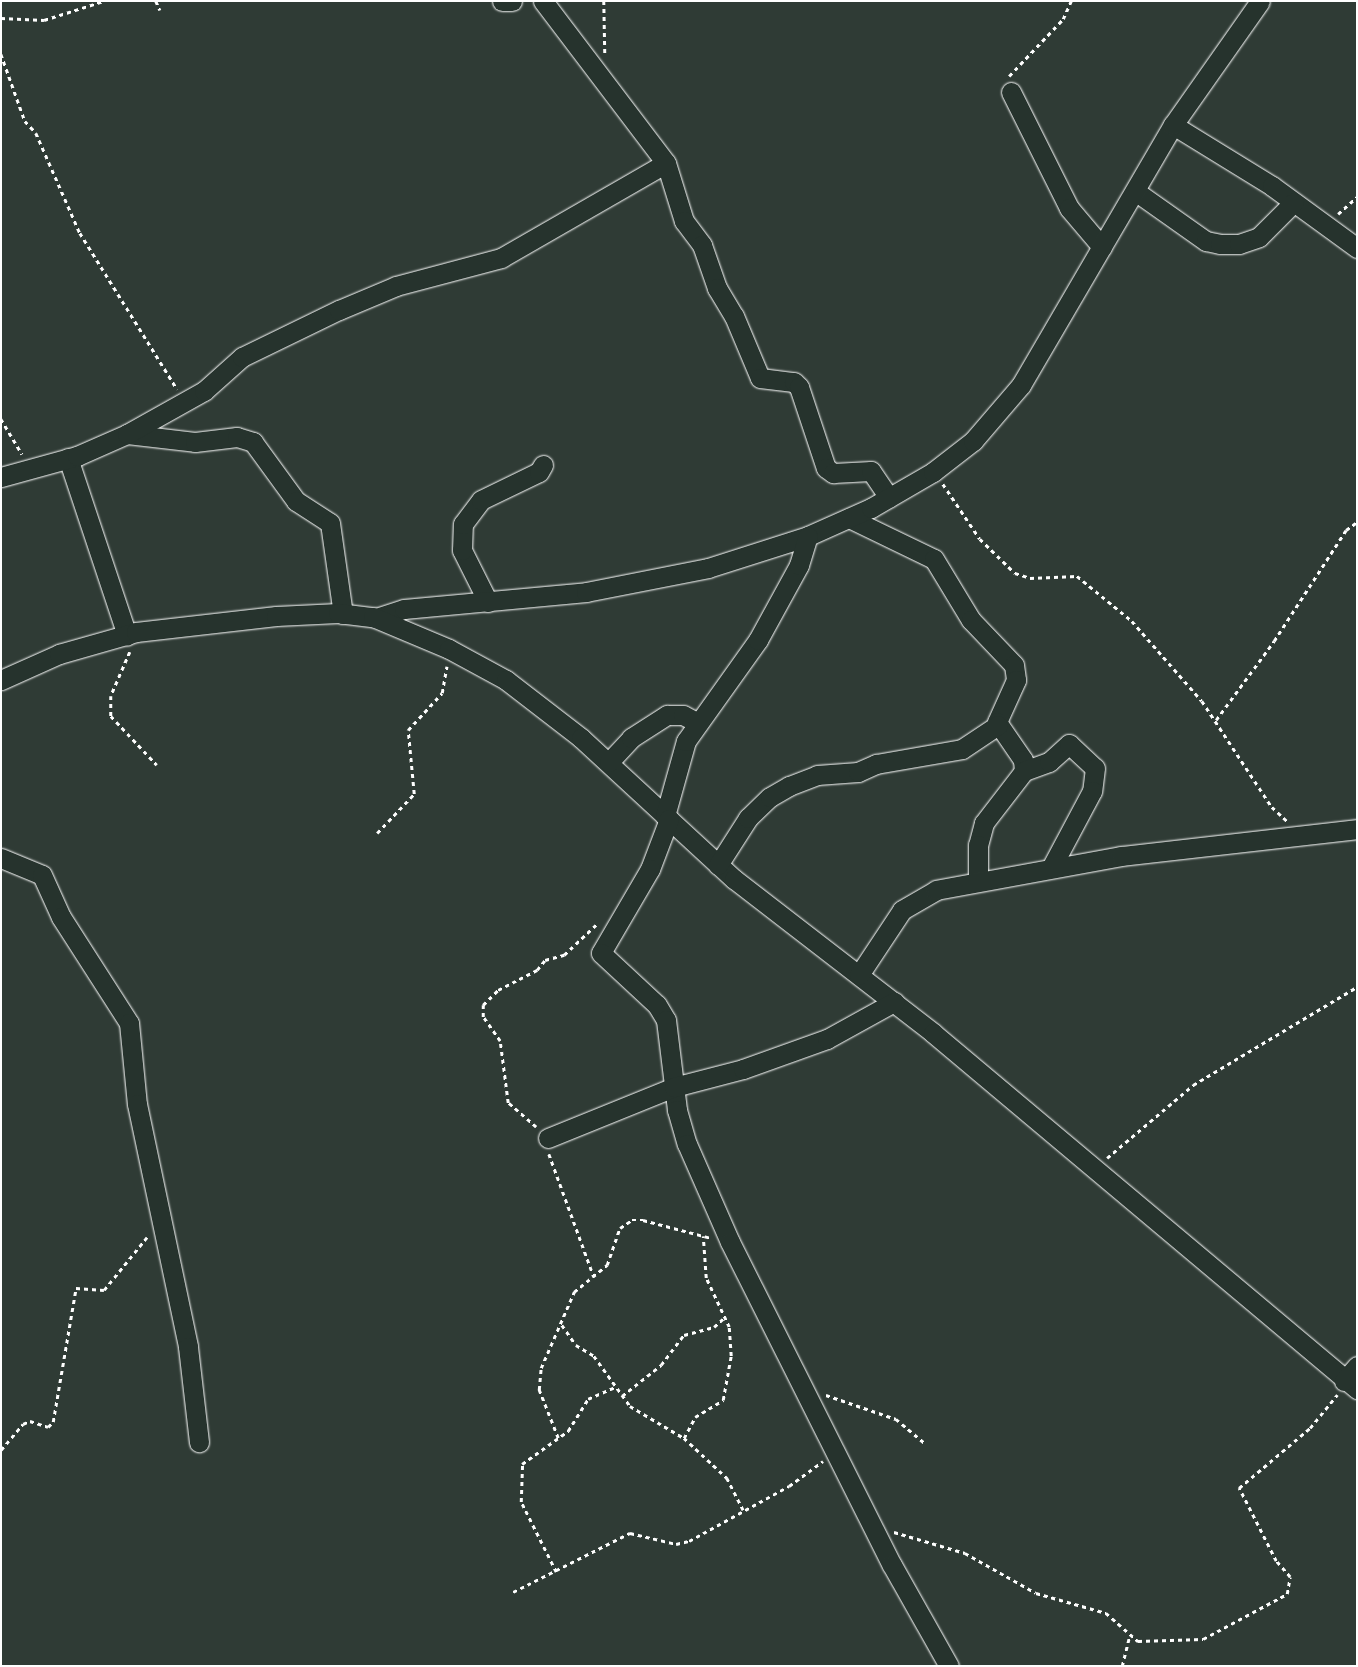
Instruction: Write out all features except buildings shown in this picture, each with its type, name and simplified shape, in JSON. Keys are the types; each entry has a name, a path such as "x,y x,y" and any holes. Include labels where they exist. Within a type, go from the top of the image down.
{"street":[{"path":"502,1 512,1"},
{"path":"543,1 603,77 666,163 684,221 702,245 714,283 734,316 760,378 794,382 799,387 826,468 833,473 871,471 889,498"},
{"path":"376,618 404,609 488,602 658,580 808,536 889,498 932,472 1002,412 1173,125 1259,2"},
{"path":"1011,92 1069,208 1102,247"},
{"path":"1173,125 1294,202 1357,248"},
{"path":"1,477 68,458 127,434 185,402 242,358 396,286 501,258 666,163"},
{"path":"1135,190 1206,241 1220,244 1240,244 1259,237 1294,202"},
{"path":"127,434 195,442 237,436 253,442 296,501 330,523 343,614"},
{"path":"68,458 132,634"},
{"path":"488,602 462,550 462,524 481,500 539,472 543,465"},
{"path":"849,518 934,559 971,620 1014,665 1016,680 1000,706 998,725 1023,760 1024,771"},
{"path":"808,536 799,565 758,640 698,722 676,763 667,818 650,869 601,950 617,971 657,1005 666,1020 680,1127 730,1242 807,1390 870,1521 949,1666"},
{"path":"1,680 59,654 132,634 343,614 376,618 449,649 506,680 609,762 718,865 894,1002 1096,1169 1350,1385 1357,1366"},
{"path":"609,762 632,738 667,715 684,715 698,722"},
{"path":"718,865 748,818 770,796 789,786 818,775 858,772 876,764 962,748 998,725"},
{"path":"978,881 978,845 984,823 1024,771 1043,765 1069,744 1095,768 1092,791 1051,868"},
{"path":"859,975 889,926 913,899 978,881 1051,868 1301,834 1357,829"},
{"path":"1,858 42,875 61,917 126,1015 157,1210 188,1347 199,1442"},
{"path":"548,1138 674,1087 818,1042 867,1021 894,1002"}],"path":[{"path":"1,18 44,20 104,1"},
{"path":"156,1 160,10"},
{"path":"603,77 604,1"},
{"path":"1011,92 1010,72 1064,19 1071,1"},
{"path":"1,54 24,121 36,133 80,233 185,402"},
{"path":"1326,225 1357,197"},
{"path":"1,419 15,448 39,467"},
{"path":"932,472 993,555 1030,578 1070,575 1084,580 1138,627 1216,720 1272,807 1301,834"},
{"path":"1216,720 1274,641 1346,530 1357,522"},
{"path":"132,634 110,706 120,727 157,765"},
{"path":"378,832 414,794 408,730 442,693 449,649"},
{"path":"594,1277 553,1176 548,1138 508,1103 500,1040 483,1017 483,1005 498,990 537,970 545,960 564,954 603,920"},
{"path":"1096,1169 1145,1122 1193,1085 1357,987"},
{"path":"1,1450 23,1424 30,1421 48,1427 53,1422 76,1288 106,1288 136,1246 145,1241 157,1210"},
{"path":"558,1438 539,1379 574,1292 594,1277 610,1260 625,1223 643,1220 730,1242"},
{"path":"684,1438 695,1417 723,1400 732,1344 724,1318 706,1278 703,1236"},
{"path":"622,1396 661,1365 684,1335 714,1327 724,1318"},
{"path":"562,1325 576,1345 594,1356 615,1387 639,1414 684,1438 727,1478 742,1510"},
{"path":"870,1521 903,1536 965,1553 1036,1593 1106,1613 1129,1637 1153,1643 1203,1639 1287,1594 1290,1576 1276,1561 1239,1488 1310,1428 1350,1385"},
{"path":"557,1572 531,1527 518,1485 526,1458 558,1438 572,1426 588,1398 615,1387"},
{"path":"807,1390 896,1419 926,1444"},
{"path":"513,1592 557,1572 630,1533 676,1544 789,1486 836,1452"},
{"path":"1122,1666 1129,1637"}]}
